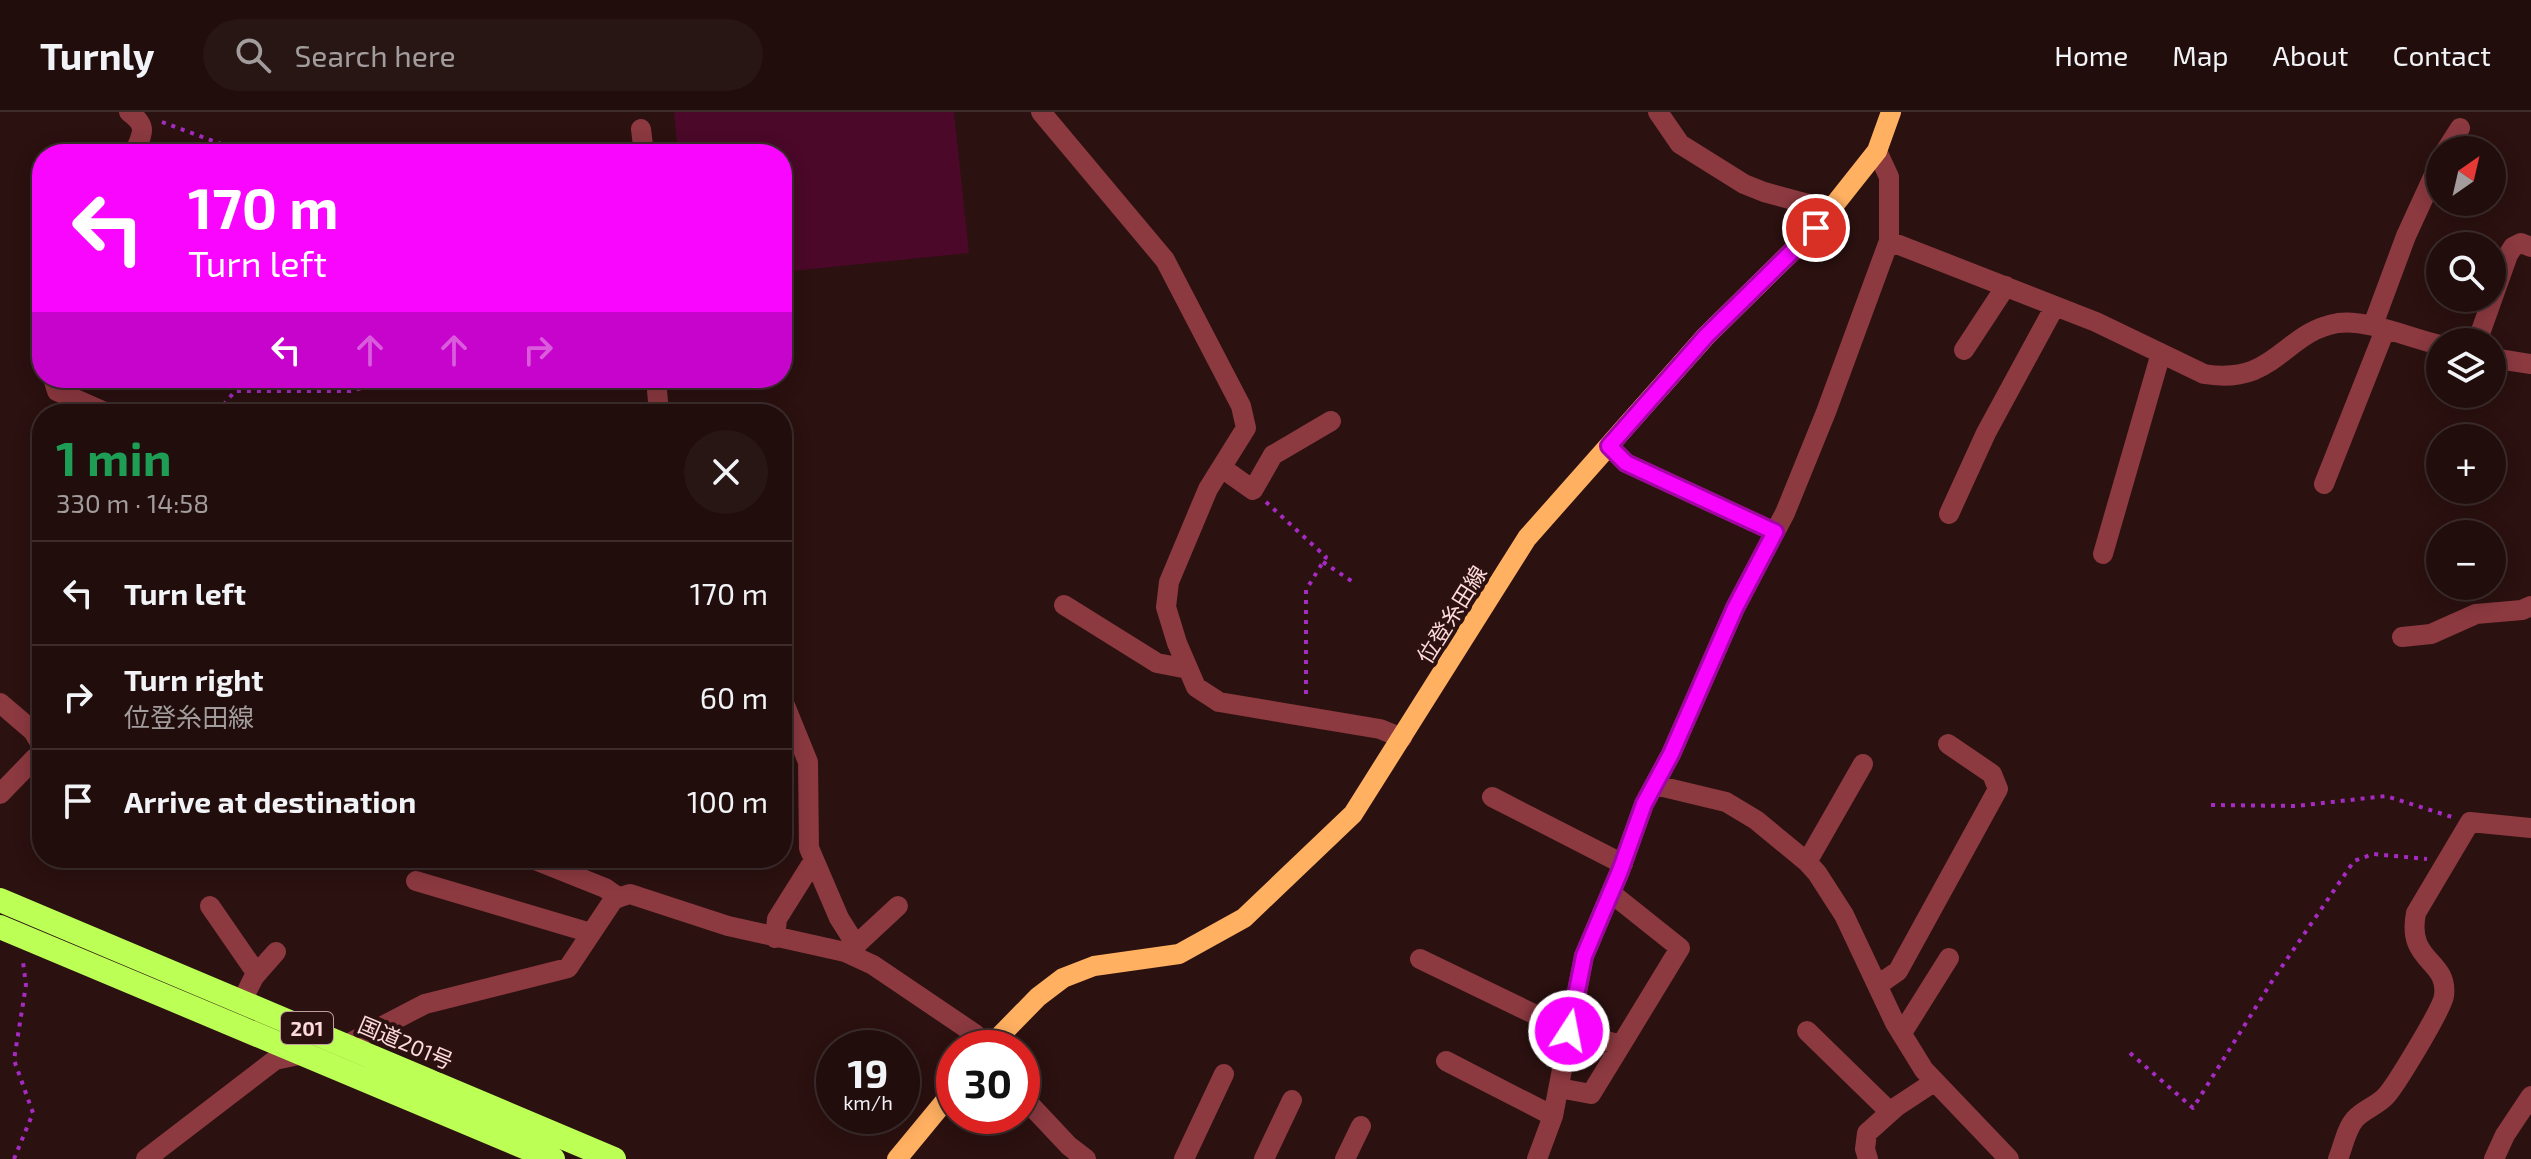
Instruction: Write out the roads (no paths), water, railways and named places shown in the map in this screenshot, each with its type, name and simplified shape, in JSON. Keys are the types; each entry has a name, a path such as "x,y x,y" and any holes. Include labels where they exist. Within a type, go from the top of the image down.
{"highway":[{"name":"国道201号","path":"0,900 614,1159"},
{"name":"201","path":"0,927 553,1159"}],"main road":[{"name":"位登糸田線","path":"1006,1030 1038,997 1063,978 1094,966 1179,954 1244,918 1353,814 1527,538 1706,336 1825,216 1877,151 1891,112"},
{"path":"897,1159 936,1112"}],"street":[{"path":"1658,112 1680,144 1744,184 1808,204 1825,216"},
{"path":"1047,114 1165,260 1241,406 1246,428 1208,489 1169,582 1166,607 1196,687 1219,702 1380,729 1402,738"},
{"path":"134,116 143,129 138,144"},
{"path":"2455,136 2460,128"},
{"path":"641,129 643,144"},
{"path":"1537,1159 1553,1116 1584,956 1623,864 1644,804 1671,754 1735,608 1785,513 1889,241 1889,177 1877,151"},
{"path":"2324,484 2379,327 2406,236 2426,192"},
{"path":"1889,241 2096,322 2204,374 2222,377 2253,373 2311,333 2337,323 2366,323 2426,341"},
{"path":"2482,328 2508,255 2513,247 2521,243 2531,247"},
{"path":"1964,350 2006,286"},
{"path":"1949,514 1986,433 2055,306"},
{"path":"2103,554 2161,353"},
{"path":"2506,360 2531,364"},
{"path":"56,388 86,404"},
{"path":"1222,468 1253,490 1273,455 1331,421"},
{"path":"1609,446 1626,463 1775,532"},
{"path":"1064,605 1157,663 1188,669"},
{"path":"2402,637 2431,634 2476,614 2522,610 2531,606"},
{"path":"0,703 32,734"},
{"path":"792,723 808,762 809,848 855,951 969,1030"},
{"path":"1878,985 1898,971 1998,789 1992,774 1948,744"},
{"path":"0,794 32,761"},
{"path":"1807,862 1863,764"},
{"path":"1655,785 1726,802 1756,820 1807,862 1844,915 1902,1033 1934,1082 2009,1159"},
{"path":"1492,797 1623,864"},
{"path":"2338,1159 2355,1118 2386,1097 2444,998 2444,983 2438,970 2417,948 2412,931 2416,913 2470,822 2531,828"},
{"path":"775,938 777,919 814,860"},
{"path":"555,868 605,888 619,898"},
{"path":"416,881 591,933"},
{"path":"1559,1088 1591,1094 1680,948 1611,893"},
{"path":"146,1159 275,1060 346,1045 425,1004 568,968 614,899 630,894 728,926 845,952 855,951 898,906"},
{"path":"210,906 257,974"},
{"path":"242,1001 257,974 276,952"},
{"path":"1902,1033 1949,958"},
{"path":"1420,959 1569,1031 1621,1045"},
{"path":"1807,1031 1890,1112"},
{"path":"1446,1061 1553,1116"},
{"path":"1184,1159 1224,1074"},
{"path":"1868,1159 1865,1149 1867,1133 1890,1112 1934,1082"},
{"path":"2494,1159 2505,1135 2531,1096"},
{"path":"1264,1159 1292,1100"},
{"path":"1040,1115 1086,1159"},
{"path":"1345,1159 1361,1126"}]}
